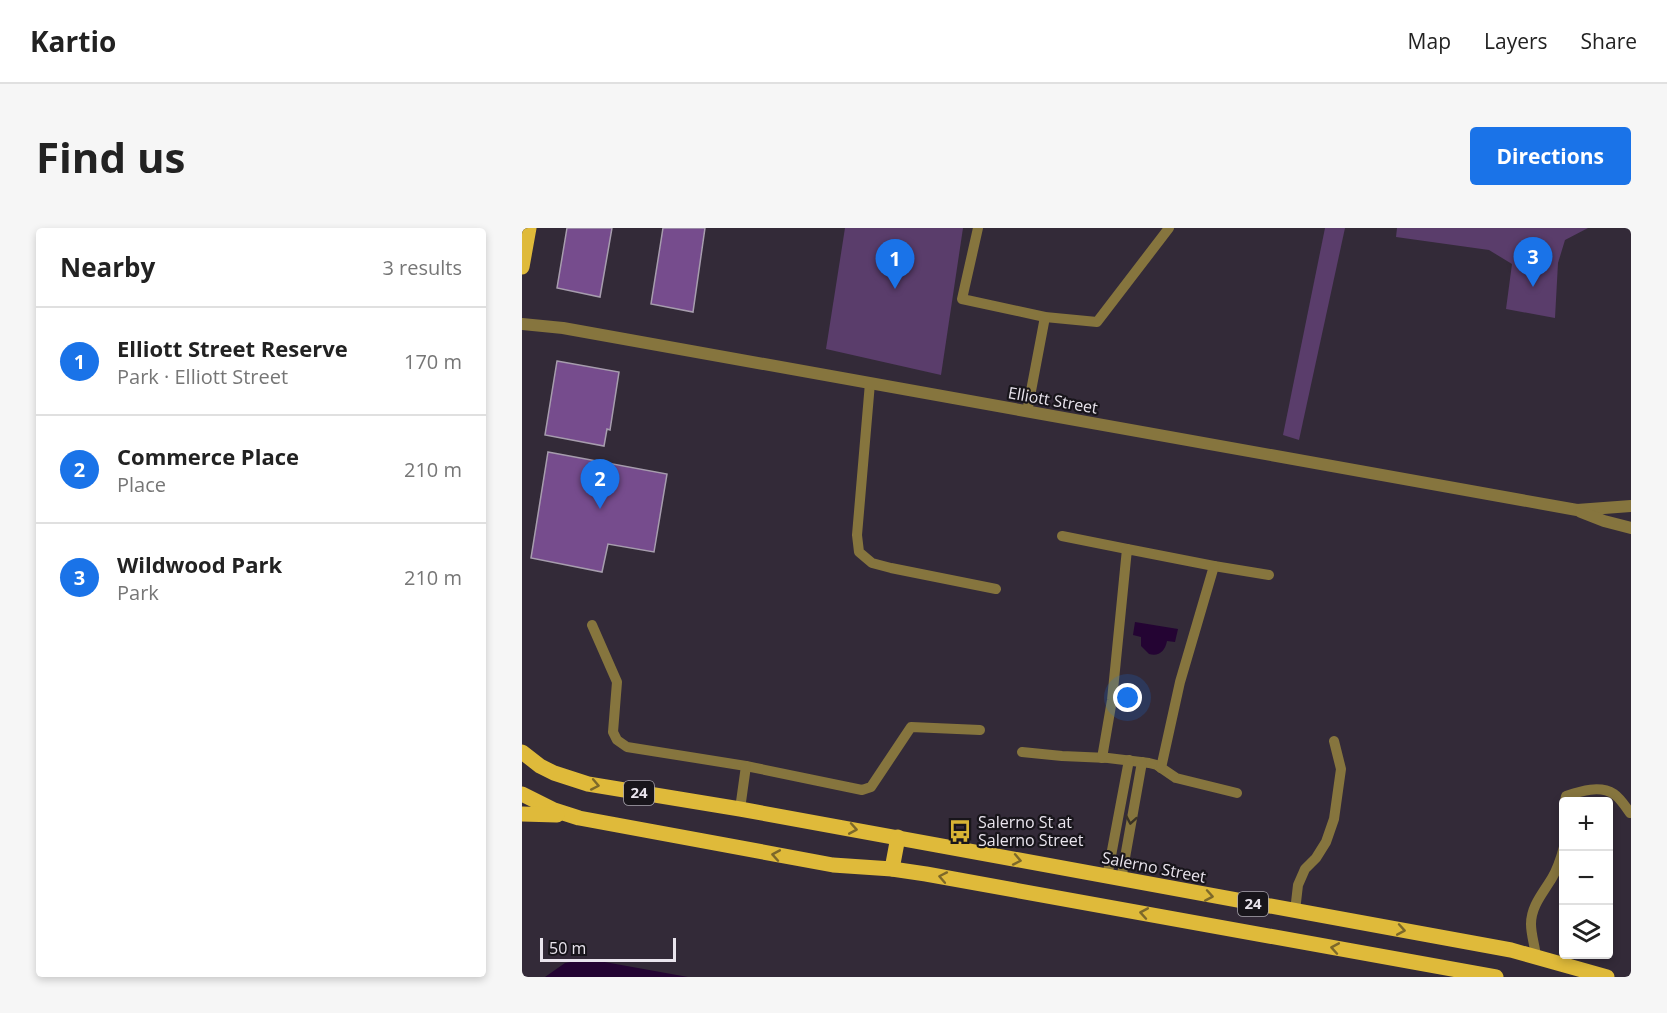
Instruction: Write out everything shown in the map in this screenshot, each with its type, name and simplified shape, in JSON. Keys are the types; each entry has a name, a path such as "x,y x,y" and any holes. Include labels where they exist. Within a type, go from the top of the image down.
{"main road":[{"path":"522,267 529,228"},
{"name":"Salerno Street","path":"522,752 540,766 588,784 898,837 1499,948 1607,977"},
{"path":"522,767 540,766"},
{"name":"24","path":"522,794 554,810 575,817 833,865 926,874 1496,977"},
{"path":"522,814 575,817"},
{"path":"892,869 898,837"}],"street":[{"name":"Elliott Street","path":"522,324 563,328 1577,510 1604,521 1631,528"},
{"name":"Elliott Street","path":"1577,510 1631,506"}],"lane":[{"path":"978,228 962,298 1045,317 1097,322 1169,228"},
{"path":"1027,412 1045,317"},
{"path":"870,383 857,535 859,552 872,563 996,589"},
{"path":"1062,536 1269,576"},
{"path":"1102,758 1112,700 1126,549"},
{"path":"1161,768 1182,673 1214,566"},
{"path":"592,626 617,682 613,732 617,740 627,747 746,766 862,790 871,787 911,727 980,730"},
{"path":"1295,911 1298,885 1305,869 1316,858 1326,842 1334,819 1341,769 1334,741"},
{"path":"1022,752 1153,764 1176,778 1237,793"},
{"path":"1114,878 1129,760"},
{"path":"1114,878 1142,762"},
{"path":"740,809 746,766"},
{"path":"1566,797 1581,791 1597,789 1614,794 1630,813"},
{"path":"1536,957 1531,925 1533,910 1559,863 1562,851"}],"shaded area":[{"path":"845,228 963,228 941,375 826,349"},
{"path":"1325,228 1345,228 1299,440 1283,435"},
{"path":"1397,228 1588,228 1565,240 1558,263 1555,318 1506,309 1512,264 1489,250 1396,237"},
{"path":"1135,622 1178,629 1175,642 1167,641 1161,652 1156,655 1149,654 1141,646 1141,637 1133,635"},
{"path":"588,959 688,977 545,977 565,963"}],"building":[{"path":"567,228 612,228 600,297 557,288"},
{"path":"663,228 705,228 693,312 651,304"},
{"path":"557,361 619,372 610,430 607,429 604,446 545,435"},
{"path":"548,452 667,474 654,552 608,544 602,572 531,558"}],"place":[{"name":"Wildwood Park","path":"1533,287"},
{"name":"Elliott Street Reserve","path":"895,289"},
{"name":"Commerce Place","path":"600,509"},
{"name":"Salerno St at Salerno Street","path":"960,831"}]}
